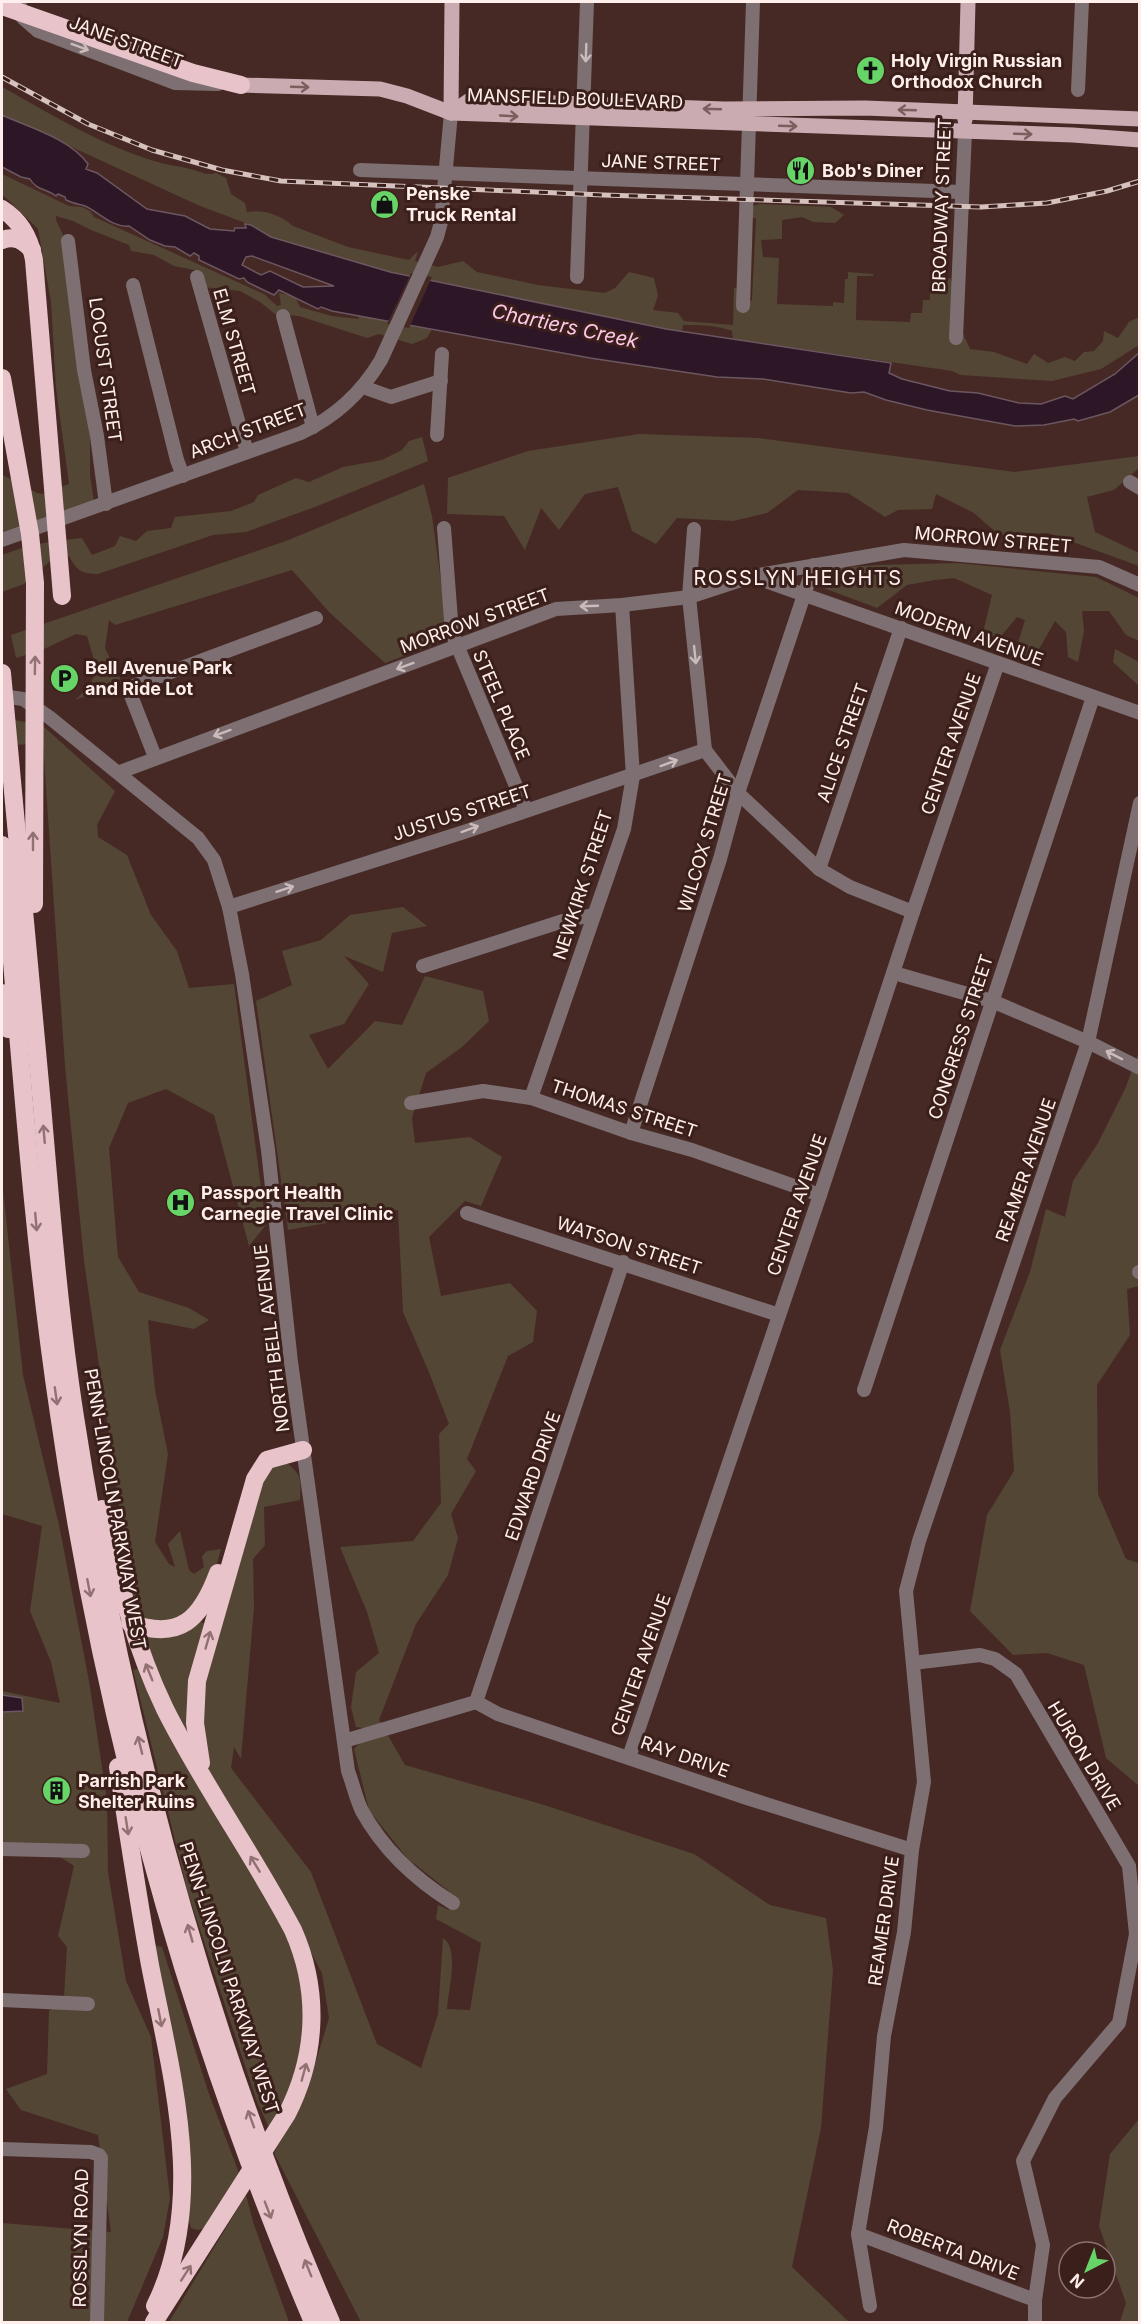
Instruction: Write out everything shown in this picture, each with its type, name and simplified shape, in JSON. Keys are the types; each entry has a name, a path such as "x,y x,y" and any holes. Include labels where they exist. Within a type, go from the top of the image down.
{"highway":[{"path":"2,6 193,73 241,85"},
{"path":"2,209 21,225 32,250 62,596"},
{"path":"2,240 14,238 21,240 32,250"},
{"path":"2,378 33,559 36,606 34,1026"},
{"name":"PENN-LINCOLN PARKWAY WEST","path":"2,673 64,1336 83,1467 113,1629 167,1853 192,1938 239,2086 292,2230 331,2322"},
{"name":"PENN-LINCOLN PARKWAY WEST","path":"2,845 47,1327 59,1415 100,1643 135,1794 176,1943 224,2091 311,2318"},
{"path":"2,993 31,1163"},
{"path":"64,1336 118,1579 130,1623 166,1710 285,1915 299,1944 308,1975 312,2008 310,2043 300,2087 281,2125 154,2322"},
{"path":"130,1623 149,1629 166,1630 180,1628 192,1619 216,1579 247,1476 255,1460 266,1450 278,1447 285,1446 303,1450"},
{"path":"205,1779 195,1723 197,1682 255,1479 267,1460 303,1450"},
{"path":"100,1643 134,1872 179,2123 183,2185 177,2228 163,2287 146,2322"},
{"path":"177,2228 183,2236 190,2240 207,2240"}],"main road":[{"path":"451,113 452,2"},
{"name":"BROADWAY STREET","path":"965,132 968,2"},
{"name":"JANE STREET","path":"241,85 380,89 407,96 451,113"},
{"name":"MANSFIELD BOULEVARD","path":"750,117 865,108 1140,119"},
{"name":"MANSFIELD BOULEVARD","path":"451,113 584,112 750,117 965,132 1140,140"}],"street":[{"name":"JANE STREET","path":"19,2 21,14 27,23 38,32 175,83 241,85"},
{"path":"577,277 587,2"},
{"path":"743,306 753,2"},
{"path":"1078,90 1082,2"},
{"name":"ARCH STREET","path":"2,540 313,427 335,412 363,387 391,340 428,260 441,222 451,113"},
{"name":"BROADWAY STREET","path":"956,338 965,132"},
{"name":"JANE STREET","path":"360,170 962,192"},
{"name":"LOCUST STREET","path":"68,241 84,370 97,436 106,504"},
{"name":"ELM STREET","path":"197,277 247,452"},
{"path":"133,285 183,476"},
{"path":"283,316 313,427"},
{"path":"437,435 442,354"},
{"path":"363,387 391,397 441,381"},
{"name":"STEEL PLACE","path":"444,528 452,633 526,810"},
{"path":"694,529 689,597 705,750 738,793 819,869 850,887 913,912"},
{"name":"MORROW STREET","path":"120,772 556,609 622,605 689,597 753,576 904,550 1099,567 1140,585"},
{"name":"WILCOX STREET","path":"631,1133 720,859 738,793 814,566"},
{"name":"MODERN AVENUE","path":"753,576 1140,713"},
{"name":"NEWKIRK STREET","path":"531,1098 624,829 633,776 622,605"},
{"path":"155,757 128,688 316,618"},
{"name":"ALICE STREET","path":"819,869 901,628"},
{"name":"CENTER AVENUE","path":"629,1757 998,663"},
{"name":"NORTH BELL AVENUE","path":"2,696 23,699 49,717 120,772 198,838 214,860 229,907 242,974 268,1150 291,1362 343,1722 348,1771 362,1810 390,1851 414,1874 453,1903"},
{"name":"CONGRESS STREET","path":"864,1390 1093,697"},
{"name":"JUSTUS STREET","path":"229,907 633,776 705,750"},
{"name":"REAMER AVENUE","path":"919,1541 1088,1042 1140,803"},
{"path":"423,966 563,921 593,915"},
{"path":"894,973 992,1001 1088,1042 1140,1068"},
{"name":"THOMAS STREET","path":"411,1103 483,1090 531,1098 631,1133 692,1150 820,1195"},
{"name":"WATSON STREET","path":"467,1213 623,1262 778,1315"},
{"name":"EDWARD DRIVE","path":"476,1702 623,1262"},
{"name":"REAMER DRIVE","path":"870,2306 858,2234 876,2127 884,2036 904,1932 912,1850 924,1782 906,1591 919,1541"},
{"name":"HURON DRIVE","path":"913,1663 980,1655 995,1659 1016,1674 1129,1866 1136,1934 1119,2023 1055,2098 1023,2161 1043,2246 1035,2300 1035,2322"},
{"path":"344,1740 476,1702"},
{"name":"RAY DRIVE","path":"476,1702 498,1714 758,1802 912,1850"},
{"path":"2,1849 83,1851"},
{"path":"2,2000 88,2004"},
{"name":"ROSSLYN ROAD","path":"2,2149 91,2152 99,2155 102,2163 98,2322"},
{"name":"ROBERTA DRIVE","path":"858,2234 1035,2300"}],"shaded area":[{"path":"2,87 76,128 134,154 206,174 216,173 226,178 231,194 245,203 247,212 259,211 271,214 293,226 348,247 409,260 418,251 415,261 438,267 463,261 477,272 538,285 605,293 615,288 629,272 654,278 658,296 653,310 678,313 684,321 733,325 734,287 750,301 752,300 756,219 749,216 749,207 760,204 831,207 844,215 835,223 813,222 802,217 782,220 782,239 761,240 763,257 779,258 777,304 833,306 833,302 844,303 845,279 848,279 848,272 873,274 873,276 857,276 856,320 910,322 911,313 922,313 923,300 930,300 930,285 939,277 950,278 954,287 962,331 970,349 994,352 1027,364 1034,354 1048,363 1065,357 1075,361 1084,352 1094,351 1103,341 1104,331 1118,338 1129,322 1139,317 1139,345 1101,369 1052,381 961,375 952,371 733,339 732,331 714,326 683,325 682,331 666,329 390,272 271,237 251,225 200,206 2,115"},
{"path":"2,174 69,206 82,207 90,211 94,217 264,294 277,306 281,305 279,293 295,297 300,307 332,316 359,319 358,316 432,329 427,338 412,344 379,334 367,338 299,316 275,314 240,291 203,287 195,270 174,266 154,255 131,251 129,245 56,216 63,235 90,431 90,475 94,502 2,533 2,464 3,475 37,493 42,494 69,484 56,388 51,302 38,229 2,195"},
{"path":"639,434 759,438 1015,472 1139,456 1139,468 1114,490 1087,497 1095,532 1139,553 1139,566 1048,533 999,535 974,513 936,494 932,509 898,510 885,517 848,493 798,490 767,513 733,521 677,518 656,544 632,531 618,487 585,494 559,530 541,508 525,550 504,516 447,514 448,478 528,451"},
{"path":"422,437 428,461 315,507 246,532 213,535 98,574 80,570 69,556 49,562 24,584 2,592 2,555 22,548 82,538 92,555 115,546 120,536 136,541 147,531 171,528 175,517 231,511 254,502 258,495 296,478 309,482 343,467 382,460 402,450 409,441"},
{"path":"424,484 432,516 449,639 385,663 329,612 292,570 115,625 109,620 105,648 122,683 75,700 90,684 95,671 87,636 76,634 44,649 16,658 11,635 286,541"},
{"path":"958,563 1096,577 1139,598 1139,641 1126,635 1109,611 1082,611 1084,631 1078,662 1068,657 1066,632 1055,621 1030,665 1014,656 1025,620 1017,617 992,647 981,641 992,595 954,578 907,585 877,608 821,587 835,568"},
{"path":"1115,649 1139,662 1139,686 1113,662"},
{"path":"2,718 42,725 115,791 97,825 98,837 127,855 151,915 177,951 189,988 234,984 266,1225 249,1246 214,1115 166,1089 128,1103 109,1148 118,1257 139,1292 189,1308 209,1320 194,1329 148,1320 155,1390 168,1454 155,1542 169,1564 175,1567 168,1544 180,1531 189,1570 194,1574 204,1567 202,1556 207,1551 221,1549 216,1567 217,1586 177,1624 140,1622 130,1598 129,1574 84,1261 65,1066 43,744 2,745"},
{"path":"403,907 427,926 392,933 383,972 344,956 369,984 344,1024 309,1035 328,1069 375,1021 402,1025 425,976 483,991 489,1021 462,1047 426,1073 412,1118 415,1143 470,1137 502,1157 481,1206 465,1201 429,1237 441,1296 510,1283 537,1311 533,1342 508,1356 467,1459 476,1471 451,1514 458,1538 448,1575 416,1624 379,1720 405,1765 541,1804 694,1854 770,1905 826,1918 833,1970 821,2128 792,2267 849,2322 361,2322 274,2153 306,2094 329,2018 322,1973 245,1830 212,1778 205,1757 201,1709 203,1670 248,1515 270,1465 287,1463 296,1471 300,1483 300,1500 264,1507 265,1545 253,1559 254,1608 241,1759 234,1747 231,1768 311,1872 377,2044 421,2068 438,2014 443,1938 448,1943 452,1961 447,2009 470,2010 481,1943 436,1919 438,1905 449,1910 450,1892 407,1858 369,1810 354,1749 361,1742 363,1728 356,1727 351,1707 356,1672 379,1653 367,1612 340,1547 413,1541 441,1503 439,1434 449,1424 403,1312 398,1210 288,1230 256,1001 292,985 282,951 321,940 350,915"},
{"path":"1139,1052 1139,1286 1127,1289 1130,1335 1097,1385 1098,1494 1126,1559 1139,1563 1139,1786 1106,1758 1084,1665 1047,1653 1013,1655 970,1611 987,1515 1014,1471 1010,1412 1000,1350 1030,1272 1046,1209 1065,1217 1073,1181 1098,1143 1125,1089"},
{"path":"2,1181 23,1375 59,1525 89,1681 107,1800 108,1872 126,1981 151,2037 170,2198 163,2237 127,2322 2,2322 2,2223 111,2232 98,2135 21,2110 6,2089 47,2074 49,2011 64,1997 67,1947 58,1936 74,1866 40,1844 2,1843 2,1691 60,1703 51,1662 30,1611 42,1526 2,1514"},
{"path":"197,1620 207,1625 187,1735 145,1640 148,1637 175,1635"},
{"path":"140,1668 287,1936 297,1964 304,1997 303,2040 286,2104 269,2128 256,2099 188,1893 133,1670"},
{"path":"152,1945 162,1947 209,2094 239,2173 206,2228 198,2230 191,2228 188,2217"},
{"path":"1139,2119 1139,2322 1120,2322 1126,2303 1117,2277 1117,2240 1104,2240 1099,2226 1110,2154"},
{"path":"246,2195 253,2222 289,2322 169,2322"}],"water":[{"name":"Chartiers Creek","path":"2,115 71,147 88,164 86,169 97,173 147,209 185,216 210,229 234,231 235,228 246,228 245,224 251,225 271,237 390,272 666,329 891,363 889,373 902,379 950,391 978,393 1019,403 1041,404 1065,396 1073,399 1115,374 1139,353 1139,395 1110,412 1078,421 1074,419 1044,425 1015,426 927,410 864,392 851,393 763,379 717,377 590,358 332,311 321,307 318,309 279,290 274,295 247,282 244,278 239,279 199,260 199,256 194,253 190,256 175,247 150,240 129,226 117,225 85,206 68,201 58,194 56,196 35,185 30,179 2,167","holes":["252,256 334,286 303,287 270,271 261,275 242,265 246,257"]},
{"path":"2,1695 22,1698 23,1711 2,1712"}],"pier":[{"path":"411,273 432,277 409,328 387,324"}],"railway":[{"path":"2,77 88,124 152,150 222,170 281,181 603,195 981,207 1047,203 1107,191 1140,181"}],"place":[{"name":"Holy Virgin Russian Orthodox Church","path":"870,71"},
{"name":"Bob's Diner","path":"801,171"},
{"name":"Penske Truck Rental","path":"385,204"},
{"name":"Bell Avenue Park and Ride Lot","path":"64,678"},
{"name":"Passport Health Carnegie Travel Clinic","path":"180,1203"},
{"name":"Parrish Park Shelter Ruins","path":"57,1791"}],"district":[{"name":"ROSSLYN HEIGHTS","path":"798,578"}]}
